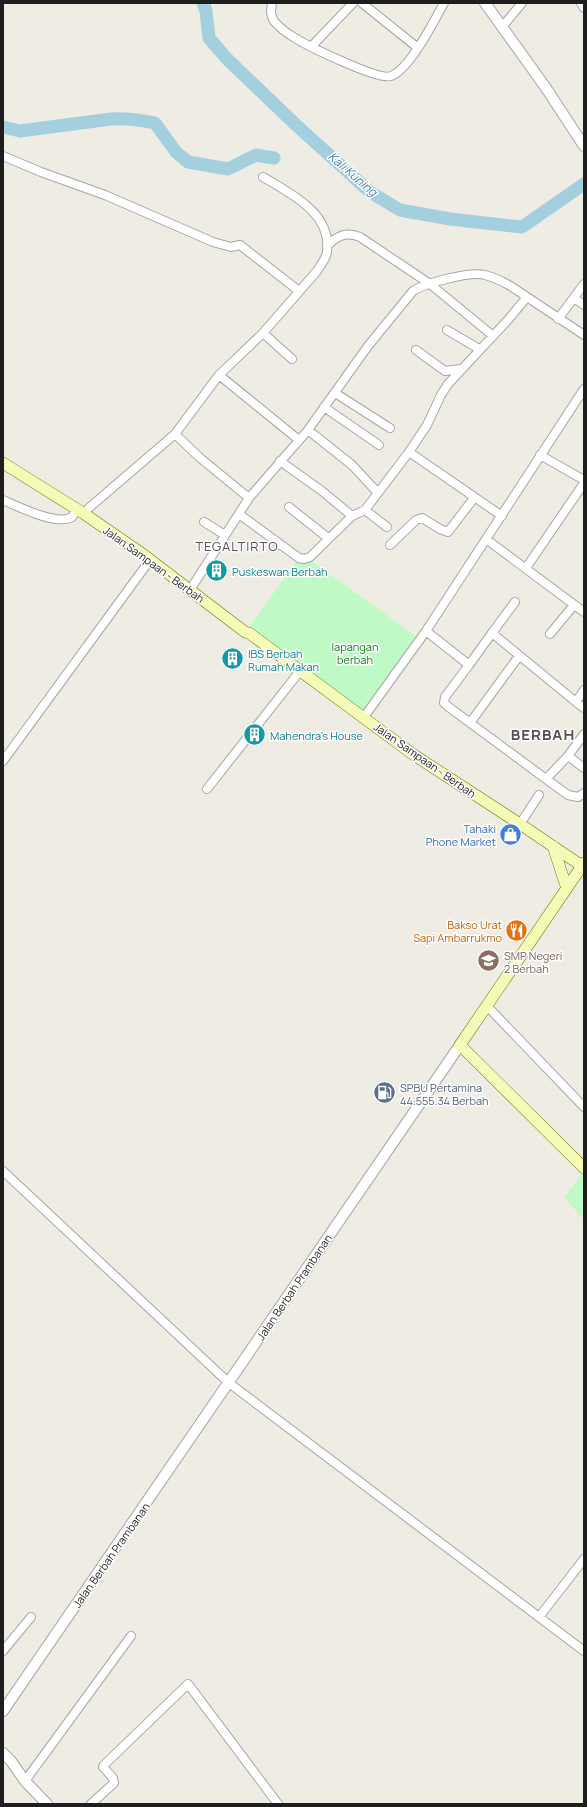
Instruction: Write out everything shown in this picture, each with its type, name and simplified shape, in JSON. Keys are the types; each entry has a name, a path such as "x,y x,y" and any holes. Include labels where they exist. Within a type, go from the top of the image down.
{"main road":[{"name":"Jalan Sampaan - Berbah","path":"3,463 80,511 150,560 445,776 583,866"},
{"path":"553,846 565,883 568,886"},
{"name":"Jalan Berbah Prambanan","path":"460,1045 583,866"},
{"path":"460,1045 584,1168"}],"street":[{"path":"272,3 271,15 274,20 294,38 380,77 389,77 395,74 418,48 444,3"},
{"path":"311,47 353,3"},
{"path":"362,3 418,48"},
{"path":"485,3 584,146"},
{"path":"502,27 522,3"},
{"path":"581,3 584,8"},
{"path":"3,156 105,195 213,242 231,247 240,245 299,291"},
{"path":"3,500 21,508 62,521 72,517 175,434 219,375 263,332 317,272 327,253 326,231 321,221 314,212 263,177"},
{"path":"327,246 333,240 344,234 352,234 430,284 492,335"},
{"path":"190,590 249,498 308,430 398,307 413,291 420,286 457,277 484,274 508,284 558,319 584,335"},
{"path":"558,319 584,284"},
{"path":"239,514 299,558 304,559 310,557 352,516 365,510 409,452 427,425 441,395 461,369 507,321 527,297"},
{"path":"574,298 584,305"},
{"path":"447,330 479,349"},
{"path":"263,332 292,359"},
{"path":"416,350 444,371 461,369"},
{"path":"219,375 298,440"},
{"path":"364,718 426,631 584,389"},
{"path":"335,393 390,428"},
{"path":"324,407 379,445"},
{"path":"308,430 352,465 378,493"},
{"path":"175,434 199,457 249,498"},
{"path":"409,452 502,516"},
{"path":"540,455 584,480"},
{"path":"280,461 322,491 352,516"},
{"path":"526,568 584,483"},
{"path":"390,545 416,520 422,518 448,532 474,498"},
{"path":"289,506 328,538"},
{"path":"365,510 387,527"},
{"path":"204,522 225,535"},
{"path":"486,539 584,612"},
{"path":"3,761 150,560"},
{"path":"515,602 444,700 446,705 546,780 571,796 578,797 584,793"},
{"path":"550,634 574,605"},
{"path":"426,631 469,665"},
{"path":"492,633 584,708"},
{"path":"470,723 519,656"},
{"path":"207,789 300,671"},
{"path":"576,702 584,690"},
{"path":"546,780 568,756 584,734"},
{"path":"568,756 584,768"},
{"path":"520,824 539,795"},
{"path":"487,1006 584,1107"},
{"name":"Jalan Berbah Prambanan","path":"3,1711 460,1045"},
{"path":"3,1171 229,1383 584,1651"},
{"path":"539,1617 584,1559"},
{"path":"3,1651 31,1617"},
{"path":"25,1781 131,1636"},
{"path":"91,1804 114,1782 114,1778 103,1767 104,1765 188,1684 278,1804"},
{"path":"3,1753 11,1761 25,1781 47,1804"}],"green space":[{"name":"lapangan berbah","path":"302,554 424,642 367,721 245,632"},
{"path":"584,1172 584,1220 564,1197"}],"waterway":[{"name":"Kali Kuning","path":"203,3 206,11 209,38 227,59 295,124 370,192 400,210 450,219 522,227 584,184"},
{"path":"3,127 20,131 111,119 133,120 155,123 176,152 188,162 228,169 256,155 274,158"}],"place":[{"name":"Puskeswan Berbah","path":"217,571"},
{"name":"IBS Berbah Rumah Makan","path":"232,659"},
{"name":"Mahendra's House","path":"255,735"},
{"name":"Tahaki Phone Market","path":"511,834"},
{"name":"Bakso Urat Sapi Ambarrukmo","path":"517,930"},
{"name":"SMP Negeri 2 Berbah","path":"489,961"},
{"name":"SPBU Pertamina 44.555.34 Berbah","path":"384,1093"}],"district":[{"name":"TEGALTIRTO","path":"237,546"},
{"name":"BERBAH","path":"543,734"}]}
